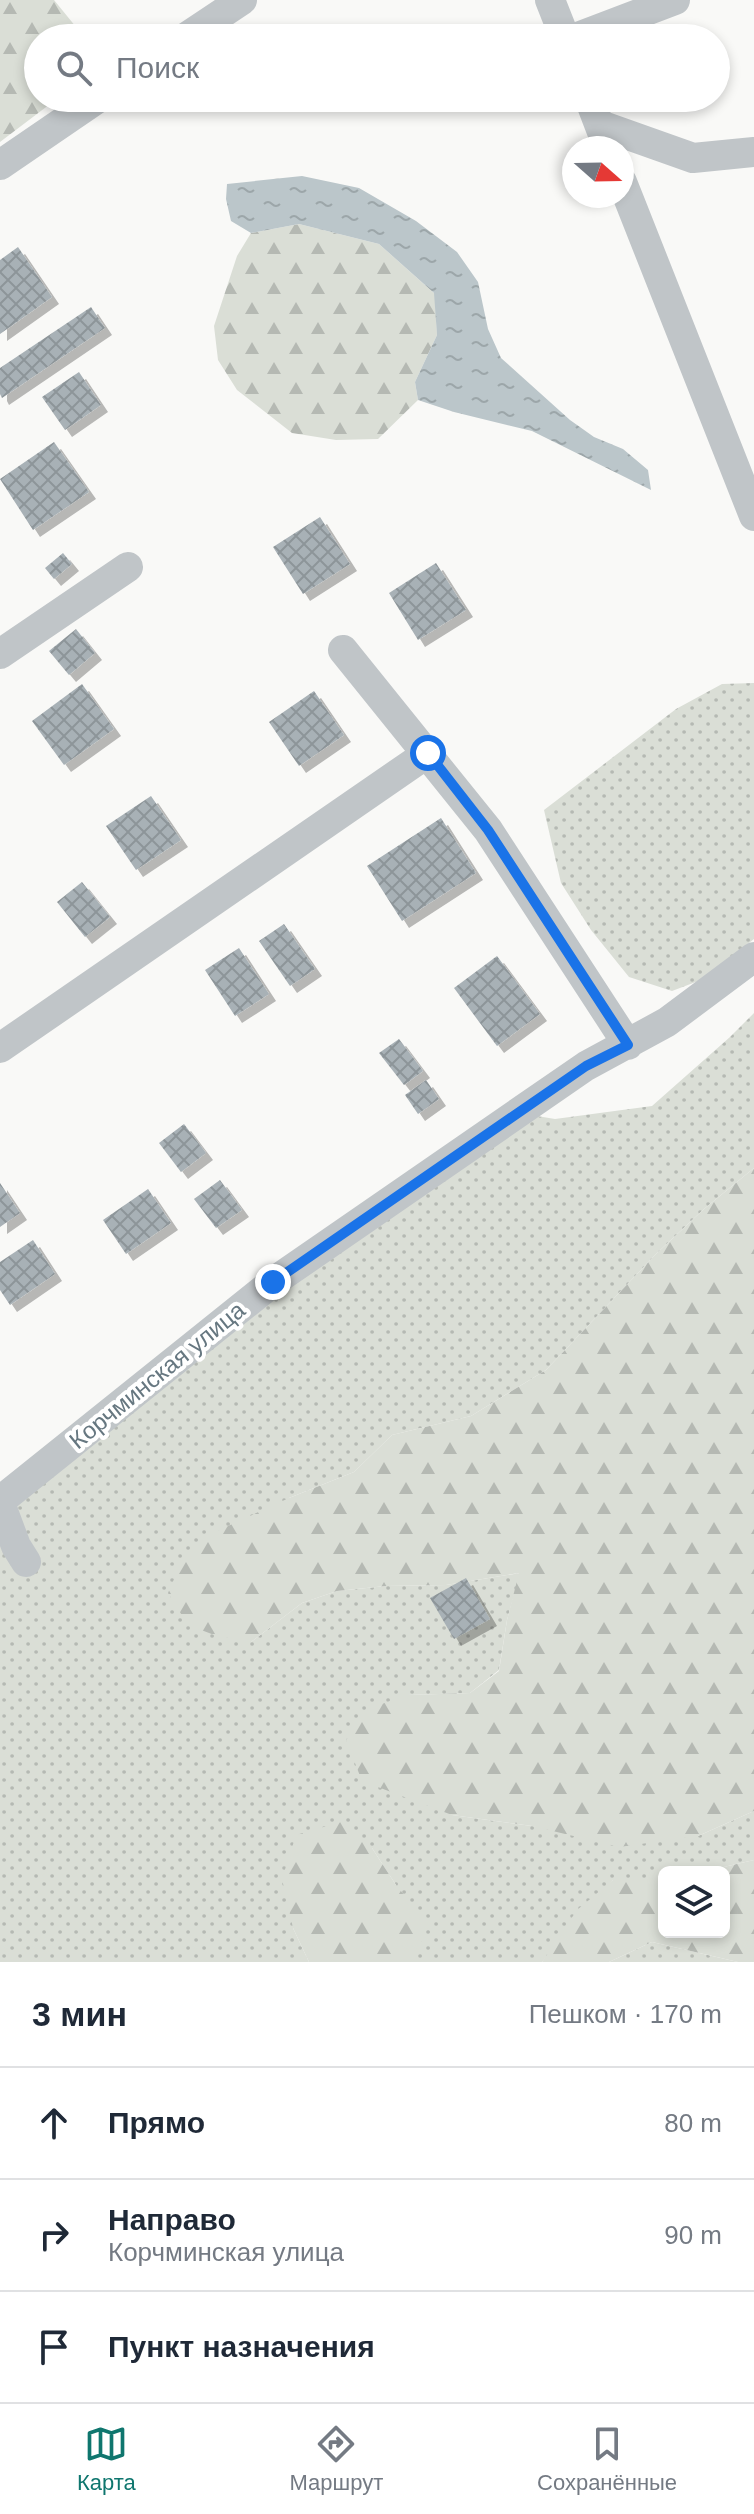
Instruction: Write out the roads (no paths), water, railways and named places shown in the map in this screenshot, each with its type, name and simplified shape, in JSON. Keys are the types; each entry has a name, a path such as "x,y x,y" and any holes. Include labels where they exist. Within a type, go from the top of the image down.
{"street":[{"path":"206,9 242,0"},
{"path":"550,0 559,24"},
{"path":"612,24 675,0"},
{"path":"0,165 78,112"},
{"path":"599,124 693,158 754,152"},
{"path":"632,208 754,516"},
{"path":"0,654 128,567"},
{"path":"343,650 488,830 628,1045"},
{"path":"0,1048 428,753"},
{"name":"Корчминская улица","path":"0,1502 273,1282 586,1066 667,1022 754,957"},
{"path":"0,1502 16,1546 26,1562"}],"water":[{"path":"302,176 359,188 416,221 457,252 478,282 488,329 501,358 570,420 594,437 623,449 648,470 651,490 532,431 418,400 415,382 437,335 434,293 379,244 299,224 251,233 231,221 226,199 227,184"}]}
